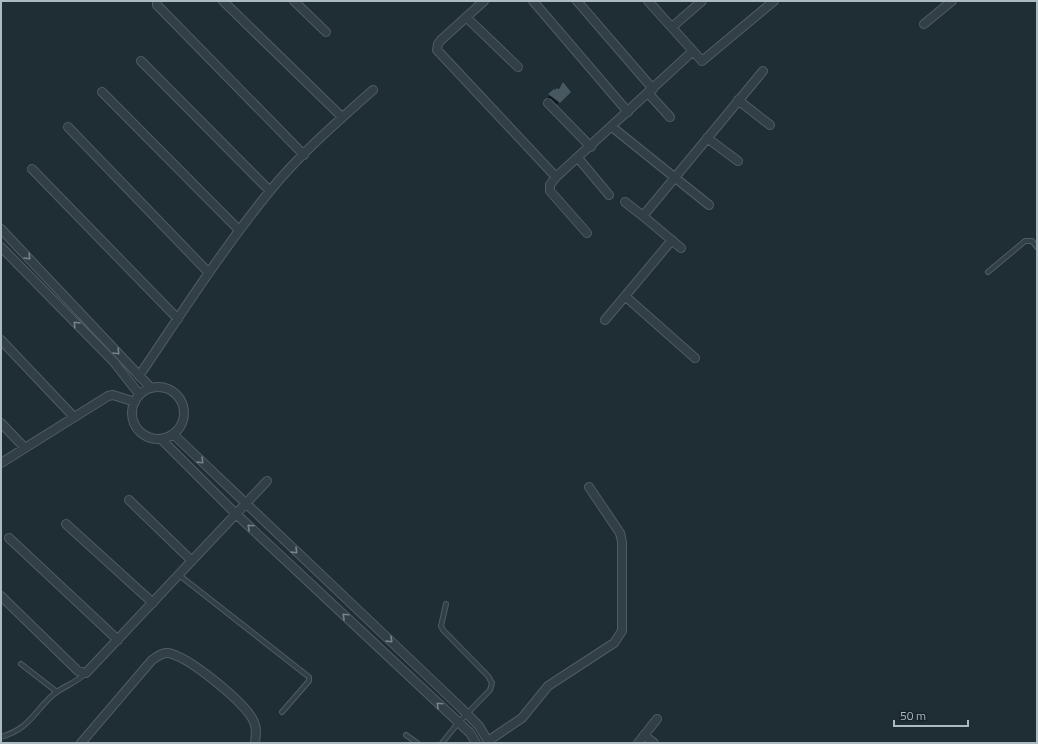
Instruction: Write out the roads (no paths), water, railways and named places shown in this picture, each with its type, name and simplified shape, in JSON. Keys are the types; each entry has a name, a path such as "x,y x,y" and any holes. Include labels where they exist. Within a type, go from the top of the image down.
{"street":[{"path":"157,1 157,5 304,155"},
{"path":"223,1 342,118"},
{"path":"294,1 326,32"},
{"path":"484,1 441,40 438,44 437,50 556,177"},
{"path":"533,1 628,112"},
{"path":"577,1 651,91 670,117"},
{"path":"648,1 702,61 774,1"},
{"path":"672,27 702,1"},
{"path":"924,24 952,1"},
{"path":"466,17 518,67"},
{"path":"587,233 550,191 550,185 556,177 693,51"},
{"path":"141,61 270,191"},
{"path":"643,216 763,71"},
{"path":"139,376 239,230 270,191 304,155 373,90"},
{"path":"102,92 239,230"},
{"path":"738,100 770,125"},
{"path":"548,103 590,147"},
{"path":"68,127 209,273"},
{"path":"612,127 709,205"},
{"path":"707,138 738,161"},
{"path":"578,158 609,195"},
{"path":"32,169 178,319"},
{"path":"625,202 681,248"},
{"path":"1,229 150,388"},
{"path":"605,320 672,240"},
{"path":"1,247 114,362 139,394"},
{"path":"625,296 695,358"},
{"path":"1,340 74,417"},
{"path":"166,387 174,391 183,403 184,419 181,427 173,434 161,439 148,437 138,430 132,414 139,394 150,388 166,387"},
{"path":"1,464 113,394 135,402"},
{"path":"1,423 25,448"},
{"path":"173,434 467,714 479,726 488,742 522,718 548,686 614,644 622,631 622,542 620,533 589,486"},
{"path":"161,439 236,514 470,733 476,743"},
{"path":"1,596 78,671 86,673 267,480"},
{"path":"128,500 192,561"},
{"path":"66,524 153,603"},
{"path":"9,538 118,640"},
{"path":"81,743 152,660 159,655 171,653 191,663 241,703 250,714 254,722 257,732 254,743"},
{"path":"638,743 656,719"},
{"path":"644,735 654,743"}],"lane":[{"path":"988,272 1025,241 1032,241 1037,247"},
{"path":"179,575 310,677 309,681 282,712"},
{"path":"442,743 458,723 490,690 491,680 443,630 441,626 446,604"},
{"path":"21,664 57,692"},
{"path":"1,737 26,725 57,692 76,682 86,673"},
{"path":"406,735 417,743"}]}
